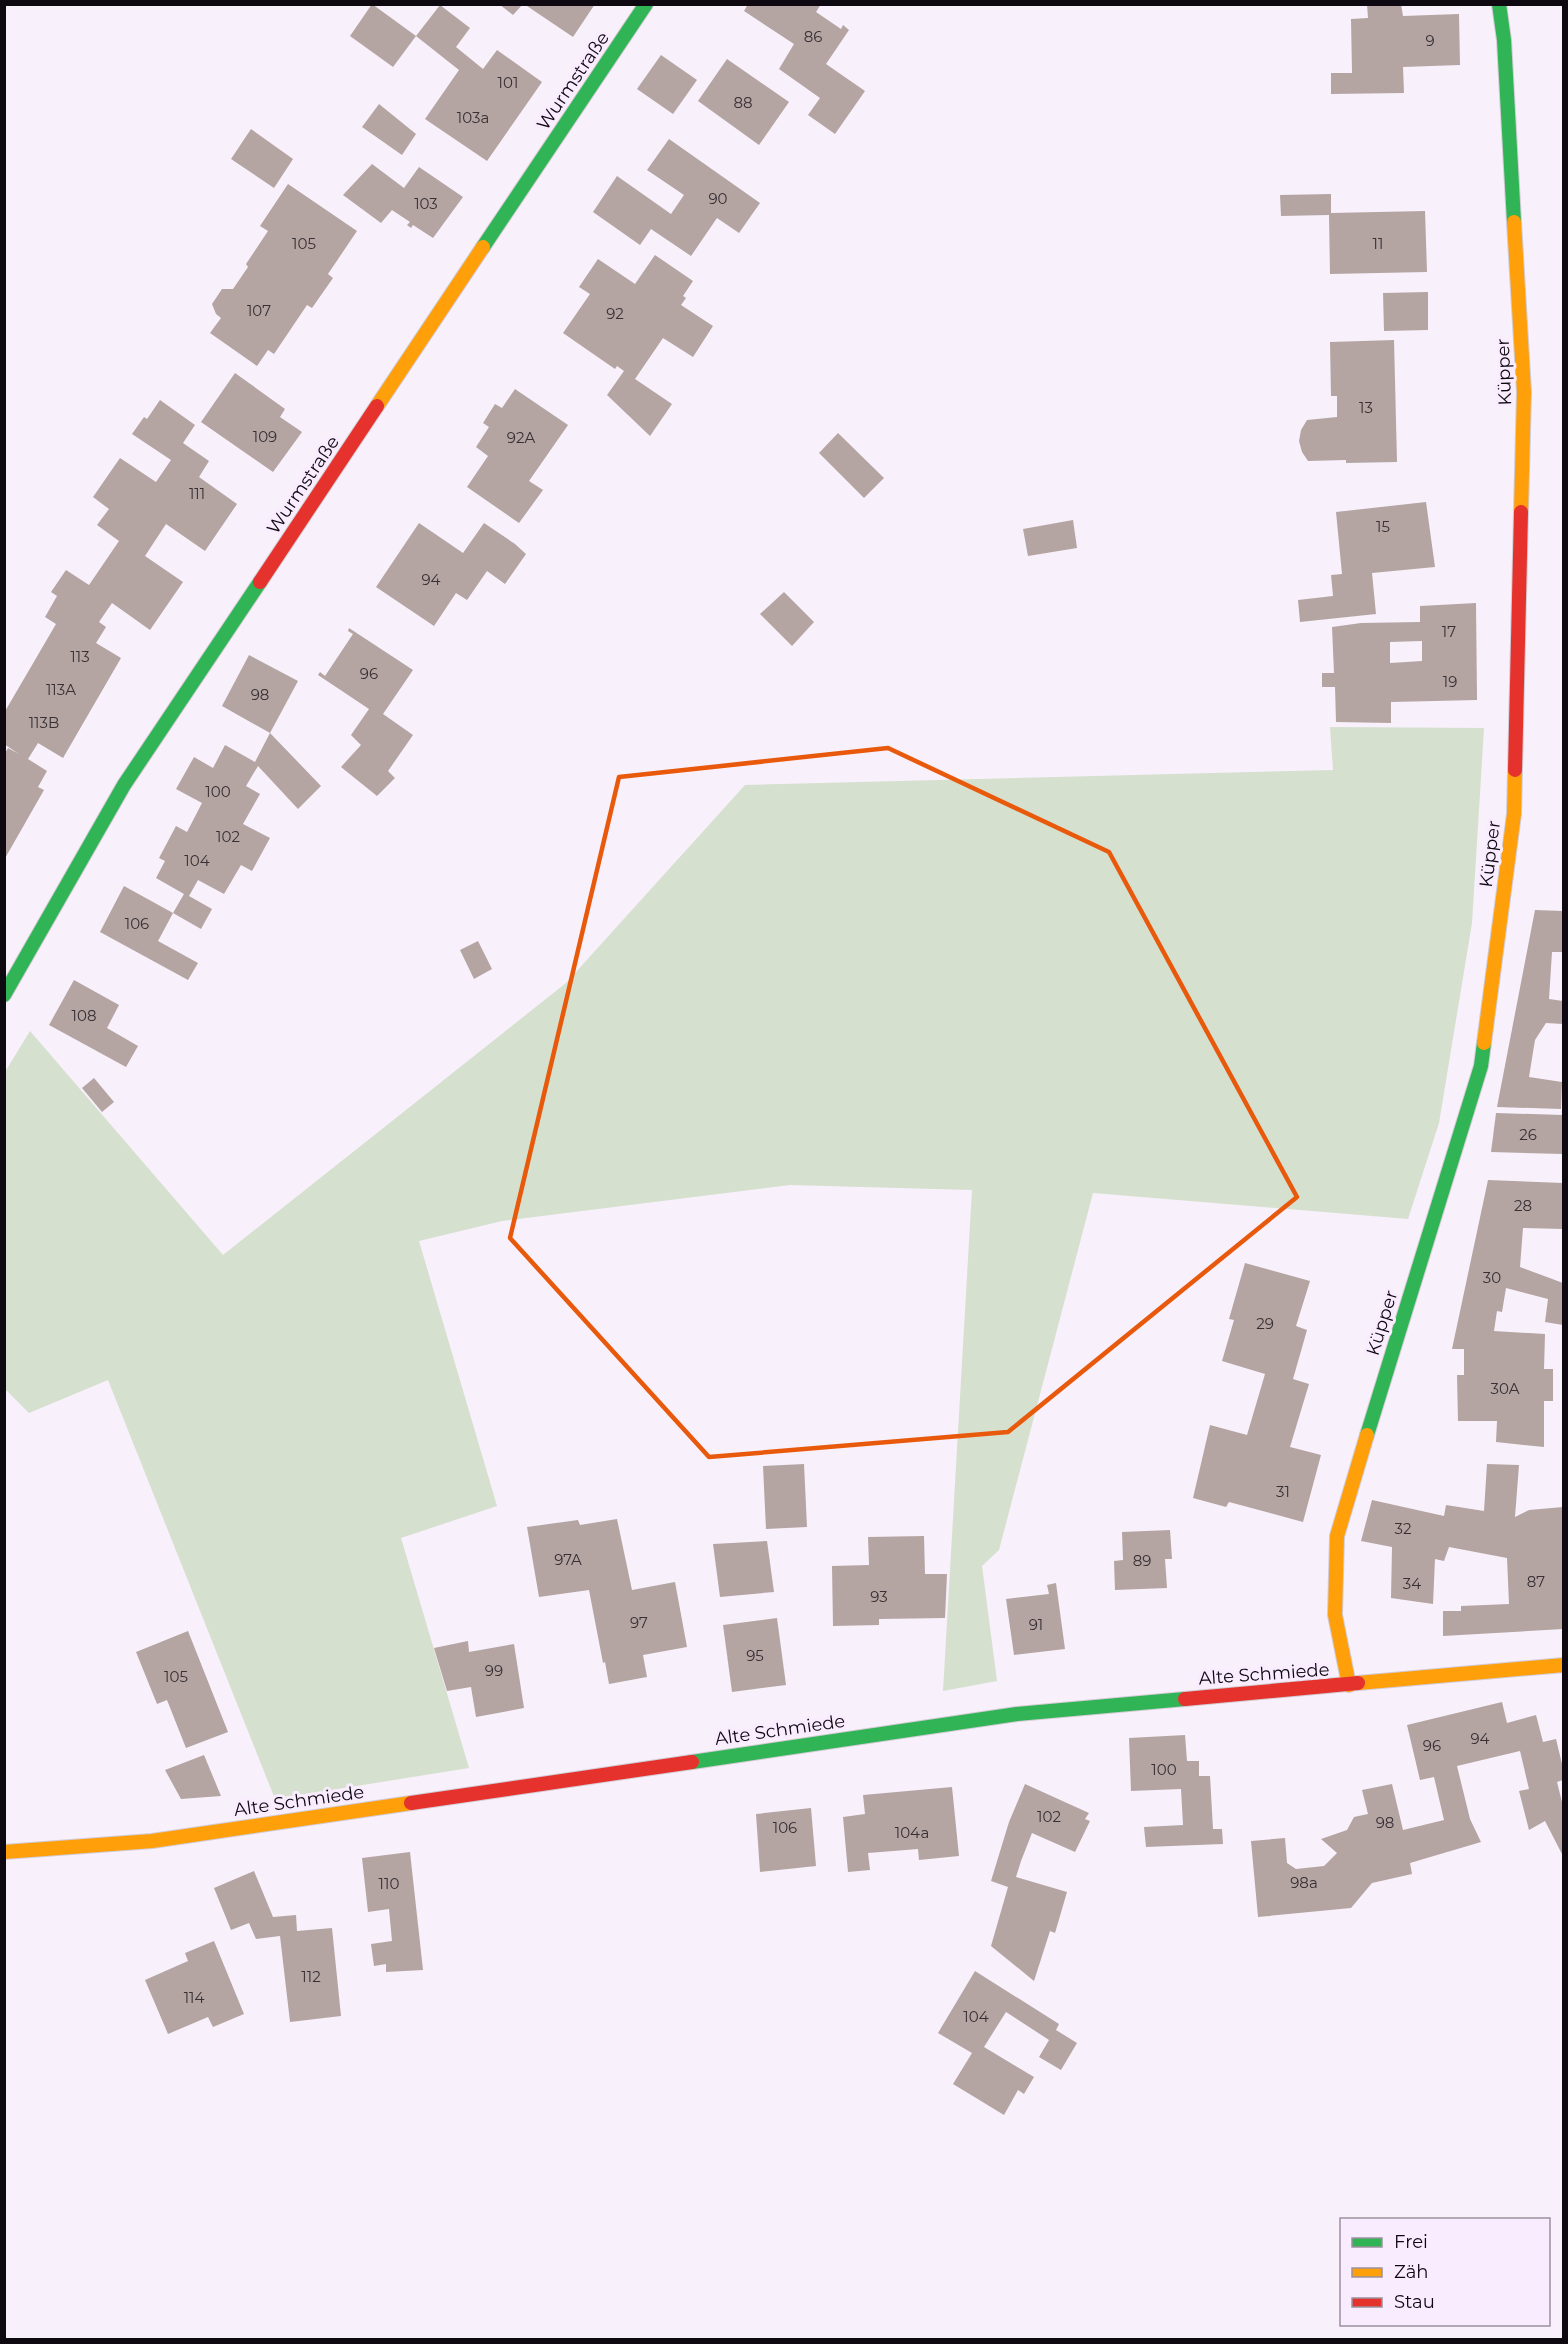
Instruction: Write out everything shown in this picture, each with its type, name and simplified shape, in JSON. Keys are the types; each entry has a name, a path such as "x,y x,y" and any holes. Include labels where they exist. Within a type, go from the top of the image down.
{"street":[{"name":"Wurmstraße","path":"4,995 124,785 646,4"},
{"name":"Küpper","path":"1348,1685 1335,1615 1337,1536 1481,1066 1514,814 1524,392 1504,40 1499,4"},
{"name":"Alte Schmiede","path":"4,1852 152,1841 1017,1714 1563,1665"}],"highlighted area":[{"path":"888,748 1109,852 1297,1197 1008,1432 709,1457 510,1238 619,777"}],"green space":[{"path":"1330,727 1484,728 1472,923 1439,1123 1408,1219 1093,1193 999,1550 982,1566 997,1681 943,1691 972,1190 790,1185 502,1221 419,1241 497,1506 401,1538 469,1768 275,1799 108,1380 29,1413 5,1389 5,1072 30,1031 223,1255 566,983 745,785 1333,770"}],"building":[{"path":"372,4 416,36 393,67 350,36"},
{"path":"499,4 523,4 513,15"},
{"path":"524,4 595,4 573,37"},
{"path":"748,4 821,4 816,12 841,29 843,25 849,30 826,64 865,91 835,134 808,115 820,98 779,69 794,44 744,11"},
{"path":"1367,4 1401,4 1403,16 1459,14 1460,65 1403,67 1404,93 1331,94 1331,73 1352,73 1351,19 1368,18"},
{"path":"440,5 470,28 456,47 483,69 497,50 542,82 487,161 425,119 459,70 416,36"},
{"path":"661,55 697,80 673,114 637,89"},
{"path":"727,59 789,102 759,145 698,101"},
{"path":"379,104 416,134 402,155 362,127"},
{"path":"251,129 293,159 274,188 231,159"},
{"path":"669,139 760,203 739,233 717,218 691,256 651,229 640,245 593,212 617,176 671,214 684,195 647,170"},
{"path":"372,164 404,188 419,167 463,197 433,238 413,225 411,228 407,225 410,222 392,210 381,223 343,195"},
{"path":"288,184 357,231 328,274 333,278 312,308 307,305 274,354 268,350 257,366 210,333 221,318 216,314 212,304 222,289 233,289 248,267 246,264 268,231 260,226"},
{"path":"1331,194 1331,213 1425,211 1427,272 1330,274 1329,215 1281,216 1280,195"},
{"path":"655,255 693,281 683,296 686,298 681,305 713,326 693,357 663,338 635,379 672,404 650,436 607,395 624,371 617,366 615,369 563,333 590,294 579,287 598,259 635,284"},
{"path":"1428,292 1428,330 1384,331 1383,293"},
{"path":"1394,340 1397,462 1308,461 1299,441 1301,430 1307,420 1337,417 1337,396 1331,396 1330,342"},
{"path":"235,373 285,409 280,417 302,432 273,472 201,422"},
{"path":"515,389 568,425 529,481 543,490 519,523 467,487 488,456 476,447 489,427 483,423 495,404 502,408"},
{"path":"160,400 195,425 183,443 209,461 199,477 237,504 205,551 166,524 145,556 183,582 150,630 112,603 99,622 106,627 96,643 121,658 63,758 38,743 28,759 47,771 38,787 44,790 4,860 4,755 8,748 19,754 4,744 4,713 56,624 45,617 57,596 51,592 66,570 89,585 119,541 97,525 109,509 93,497 120,458 156,482 171,460 132,434 144,417 147,419"},
{"path":"838,433 884,478 864,498 819,453"},
{"path":"1426,502 1435,567 1372,573 1376,614 1300,622 1298,600 1333,596 1331,575 1342,574 1336,512"},
{"path":"1073,520 1077,548 1028,556 1023,529"},
{"path":"419,523 463,553 484,523 526,554 505,584 487,571 467,600 456,593 434,626 376,587"},
{"path":"784,592 814,622 792,646 760,614"},
{"path":"1476,603 1477,700 1391,702 1391,723 1336,722 1335,687 1322,687 1322,673 1334,673 1332,627 1361,623 1420,622 1420,606","holes":["1422,641 1422,661 1390,663 1390,642"]},
{"path":"349,628 413,670 383,714 413,735 388,771 395,778 377,796 341,767 361,745 351,735 369,709 318,675 320,672 325,676 353,634 348,631"},
{"path":"249,655 298,681 270,733 222,706"},
{"path":"270,733 321,786 298,809 258,766 246,786 260,794 243,824 270,838 252,871 241,865 224,894 198,880 189,896 212,909 201,929 173,913 184,894 156,878 165,861 159,858 176,826 187,832 202,803 176,789 194,757 213,768 225,745 255,762"},
{"path":"124,886 173,913 158,941 198,963 188,980 100,932"},
{"path":"1535,910 1563,911 1563,952 1552,952 1549,999 1563,1001 1563,1024 1546,1023 1535,1040 1529,1077 1562,1082 1561,1109 1497,1107"},
{"path":"478,941 492,969 474,979 460,950"},
{"path":"74,980 119,1005 107,1028 138,1046 126,1067 49,1025"},
{"path":"94,1078 114,1102 102,1112 82,1088"},
{"path":"1496,1113 1563,1115 1563,1154 1491,1152"},
{"path":"1488,1180 1563,1183 1563,1229 1523,1228 1520,1267 1563,1283 1563,1325 1545,1322 1548,1299 1506,1288 1502,1312 1497,1311 1494,1331 1545,1334 1544,1369 1553,1369 1553,1401 1544,1401 1544,1447 1496,1442 1497,1421 1458,1421 1457,1375 1464,1375 1464,1349 1452,1349"},
{"path":"1245,1263 1310,1281 1296,1326 1307,1330 1293,1379 1309,1384 1290,1447 1321,1455 1303,1522 1229,1502 1226,1507 1193,1498 1210,1425 1247,1435 1265,1374 1222,1361 1234,1320 1229,1319"},
{"path":"804,1464 807,1527 766,1529 763,1466"},
{"path":"1487,1464 1519,1465 1515,1517 1529,1510 1563,1507 1563,1629 1443,1636 1443,1611 1461,1611 1461,1606 1509,1604 1507,1558 1449,1547 1444,1561 1435,1559 1433,1604 1391,1598 1392,1547 1361,1541 1372,1500 1444,1516 1446,1505 1484,1511"},
{"path":"617,1519 632,1590 675,1582 687,1647 643,1655 647,1677 609,1684 589,1590 539,1597 527,1527 578,1520 580,1525"},
{"path":"1170,1530 1172,1559 1165,1559 1167,1588 1115,1590 1114,1561 1123,1560 1122,1532"},
{"path":"924,1536 925,1574 947,1574 945,1618 879,1619 879,1625 833,1626 832,1566 869,1565 868,1537"},
{"path":"767,1541 774,1592 720,1597 713,1544"},
{"path":"1056,1583 1065,1649 1014,1655 1006,1599 1049,1594 1047,1585"},
{"path":"777,1618 786,1685 732,1692 723,1625"},
{"path":"188,1631 228,1732 186,1748 167,1700 157,1704 136,1652"},
{"path":"468,1641 469,1652 514,1644 524,1708 476,1717 471,1687 447,1691 434,1648"},
{"path":"1502,1702 1507,1723 1536,1715 1543,1742 1556,1739 1563,1768 1563,1780 1557,1782 1563,1806 1563,1856 1545,1821 1529,1830 1519,1791 1529,1789 1520,1751 1457,1766 1470,1819 1481,1842 1410,1863 1412,1874 1372,1883 1351,1908 1258,1917 1251,1841 1285,1838 1287,1863 1296,1869 1324,1866 1337,1853 1321,1839 1347,1830 1354,1817 1368,1814 1362,1790 1392,1784 1403,1830 1444,1820 1434,1777 1420,1780 1407,1725"},
{"path":"1185,1735 1187,1761 1199,1761 1199,1776 1210,1776 1213,1829 1222,1829 1223,1844 1146,1847 1144,1827 1183,1825 1181,1789 1131,1791 1129,1738"},
{"path":"204,1755 221,1796 181,1799 165,1770"},
{"path":"1025,1784 1089,1813 1085,1819 1090,1821 1075,1852 1032,1833 1021,1861 1016,1877 1067,1892 1055,1933 1050,1931 1034,1981 991,1946 1008,1887 991,1881 1009,1822"},
{"path":"952,1787 959,1856 919,1860 918,1849 868,1853 870,1870 848,1872 843,1817 865,1814 863,1795"},
{"path":"811,1808 816,1866 760,1872 756,1814"},
{"path":"410,1852 423,1970 386,1972 386,1964 374,1966 371,1944 392,1941 389,1909 368,1912 362,1858"},
{"path":"254,1871 273,1917 296,1915 297,1931 332,1928 341,2016 290,2022 280,1936 256,1939 249,1923 231,1930 214,1888"},
{"path":"214,1941 244,2014 213,2027 208,2017 168,2034 145,1980 188,1961 185,1953"},
{"path":"975,1971 1059,2024 1056,2030 1077,2043 1061,2070 1039,2057 1049,2040 1006,2012 984,2047 1034,2077 1024,2094 1018,2090 1004,2115 953,2084 972,2053 938,2033"}],"traffic: fast":[{"path":"483,247 646,4"},
{"path":"1499,4 1504,40 1514,222"},
{"path":"4,995 124,785 260,582"},
{"path":"1367,1435 1481,1066 1484,1043"},
{"path":"692,1762 1017,1714 1185,1699"}],"traffic: slow":[{"path":"1514,222 1524,392 1521,512"},
{"path":"377,406 483,247"},
{"path":"1484,1043 1514,814 1515,770"},
{"path":"1349,1685 1335,1615 1337,1536 1367,1435"},
{"path":"1358,1683 1564,1665"},
{"path":"4,1852 152,1841 411,1803"}],"traffic: jam":[{"path":"260,582 377,406"},
{"path":"1515,770 1521,512"},
{"path":"1185,1699 1358,1683"},
{"path":"411,1803 692,1762"}]}
